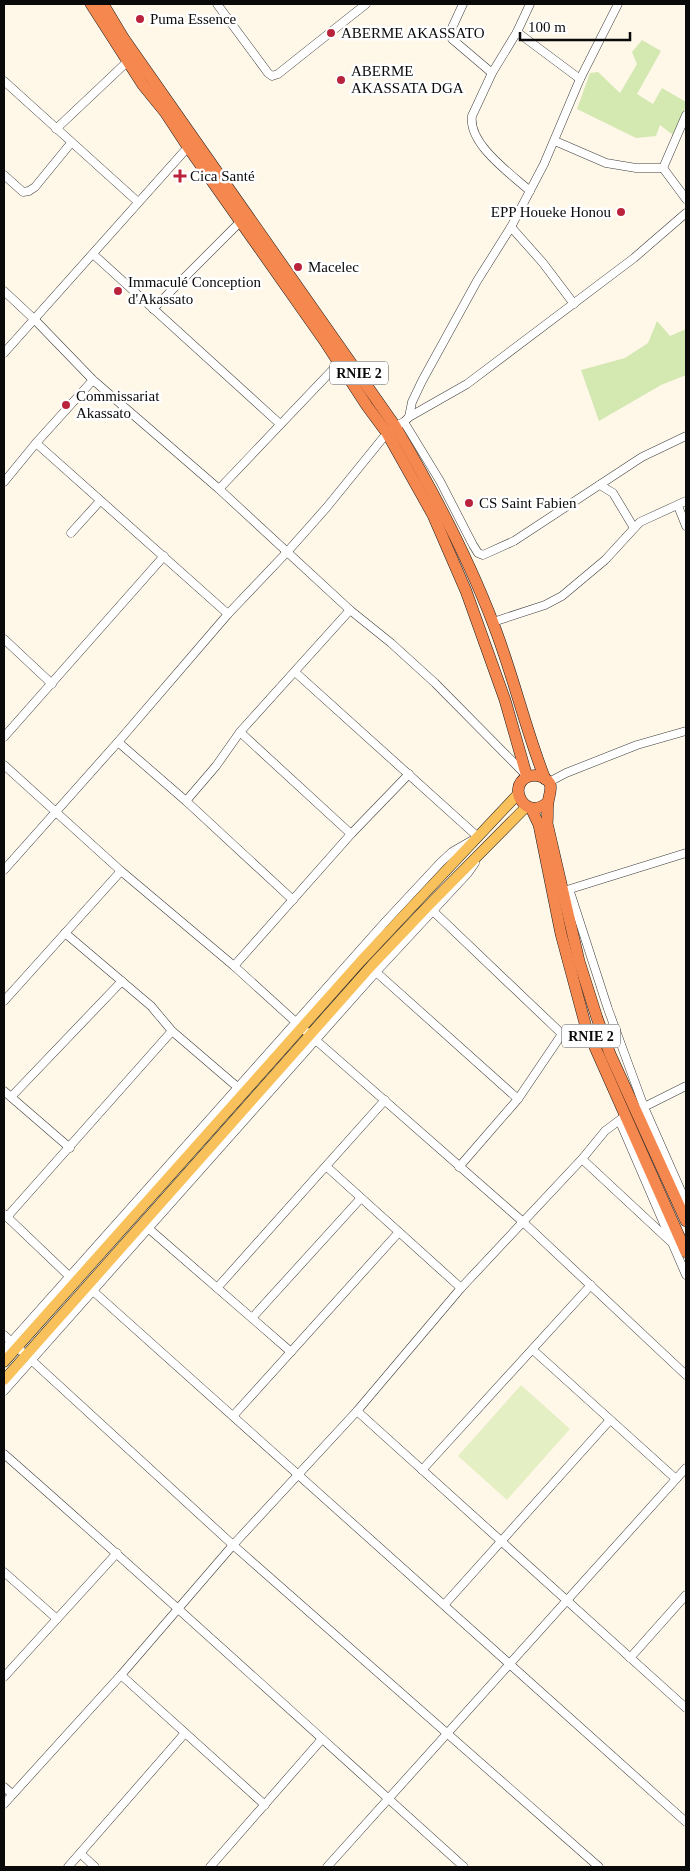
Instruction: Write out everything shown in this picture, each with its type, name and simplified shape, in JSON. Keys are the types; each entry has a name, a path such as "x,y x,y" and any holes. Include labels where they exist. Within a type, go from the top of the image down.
{"highway":[{"name":"RNIE 2","path":"91,4 143,84 165,112 339,364 399,424 433,515 466,591 505,700 527,777"},
{"name":"RNIE 2","path":"103,4 124,39 399,424 431,488 493,622 527,729 551,789 547,823 564,888 579,961 610,1054 686,1252"},
{"path":"518,794 520,784 527,777 534,775 547,780"},
{"name":"RNIE 2","path":"518,794 520,799 529,807 539,825 561,934 586,1027 686,1221"},
{"path":"529,807 540,807 548,802"}],"main road":[{"path":"4,1362 14,1345 240,1090 518,794"},
{"path":"4,1380 28,1358 313,1038 372,965 487,845 529,807"}],"street":[{"path":"217,4 272,76 278,74 366,4"},
{"path":"463,4 451,30 452,39 492,74"},
{"path":"530,4 517,32 492,74 472,116 472,126 484,148 530,191"},
{"path":"4,870 118,742 228,614 288,551 399,424 477,281 511,227 530,191 554,141 580,79 618,4"},
{"path":"517,32 580,79"},
{"path":"56,129 128,61"},
{"path":"4,81 138,202"},
{"path":"663,168 686,115"},
{"path":"554,141 606,163 636,168 663,168"},
{"path":"4,175 23,192 29,191 35,187 72,143"},
{"path":"4,353 188,147"},
{"path":"663,168 686,199"},
{"path":"399,424 467,384 634,258 686,214"},
{"path":"153,309 240,222"},
{"path":"511,227 574,304"},
{"path":"93,254 280,424"},
{"path":"4,292 34,319 93,380 219,489 350,610 391,643 435,683 527,777"},
{"path":"219,489 339,364"},
{"path":"4,482 93,380"},
{"path":"399,424 440,480 473,545 478,553 482,555 514,541 642,457 686,436"},
{"path":"36,444 228,614"},
{"path":"600,485 613,493 634,528"},
{"path":"71,533 100,501"},
{"path":"493,622 545,605 562,596 605,560 640,522 686,501"},
{"path":"678,506 686,526"},
{"path":"4,737 164,556"},
{"path":"186,801 216,766 240,732 350,610"},
{"path":"4,639 52,684"},
{"path":"295,672 478,836"},
{"path":"547,780 637,745 686,731"},
{"path":"240,732 350,834"},
{"path":"118,742 186,801 293,900"},
{"path":"4,765 121,871 234,966 313,1038 522,1221 686,1375"},
{"path":"234,966 350,834 409,774"},
{"path":"4,1391 28,1358 93,1291 313,1038 468,873 487,845"},
{"path":"564,888 686,853"},
{"path":"4,1002 121,871"},
{"path":"433,911 562,1034"},
{"path":"4,1350 14,1345 69,1276 240,1090 172,1031 151,1006 65,933"},
{"path":"376,972 518,1099"},
{"path":"11,1097 122,981"},
{"path":"459,1167 518,1099 562,1034 586,1027"},
{"path":"69,1276 6,1215 70,1148 172,1031"},
{"path":"4,1804 121,1675 232,1545 358,1411 461,1288 582,1159 605,1131 632,1113 686,1086"},
{"path":"4,1091 70,1148"},
{"path":"217,1288 385,1100"},
{"path":"632,1113 686,1202"},
{"path":"632,1113 621,1124 686,1275"},
{"path":"582,1159 673,1244"},
{"path":"327,1167 461,1288"},
{"path":"252,1318 361,1198"},
{"path":"148,1228 291,1352"},
{"path":"233,1416 399,1232"},
{"path":"422,1470 591,1285"},
{"path":"93,1291 686,1822"},
{"path":"4,1336 232,1545 599,1867"},
{"path":"533,1350 676,1479"},
{"path":"358,1411 686,1708"},
{"path":"444,1605 610,1420"},
{"path":"4,1454 117,1553 178,1610 256,1677 464,1867"},
{"path":"332,1866 388,1799 686,1468"},
{"path":"4,1677 117,1553"},
{"path":"4,1572 57,1619"},
{"path":"630,1658 686,1594"},
{"path":"121,1675 264,1805"},
{"path":"68,1867 185,1734"},
{"path":"210,1867 322,1739"},
{"path":"4,1787 12,1794"},
{"path":"80,1854 95,1867"}],"green space":[{"path":"642,40 661,51 637,94 653,104 662,88 686,102 673,135 660,125 656,136 636,138 577,109 590,73 598,72 620,93 637,64 632,52"},
{"path":"657,321 670,336 686,329 686,375 661,385 599,421 581,370 625,358 648,343"},
{"path":"521,1385 570,1429 507,1500 458,1456"}],"place":[{"name":"Puma Essence","path":"140,19"},
{"name":"ABERME AKASSATO","path":"331,33"},
{"name":"ABERME AKASSATA DGA","path":"341,80"},
{"name":"Cica Santé","path":"180,176"},
{"name":"EPP Houeke Honou","path":"621,212"},
{"name":"Macelec","path":"298,267"},
{"name":"Immaculé Conception d'Akassato","path":"118,291"},
{"name":"Commissariat Akassato","path":"66,405"},
{"name":"CS Saint Fabien","path":"469,503"}]}
